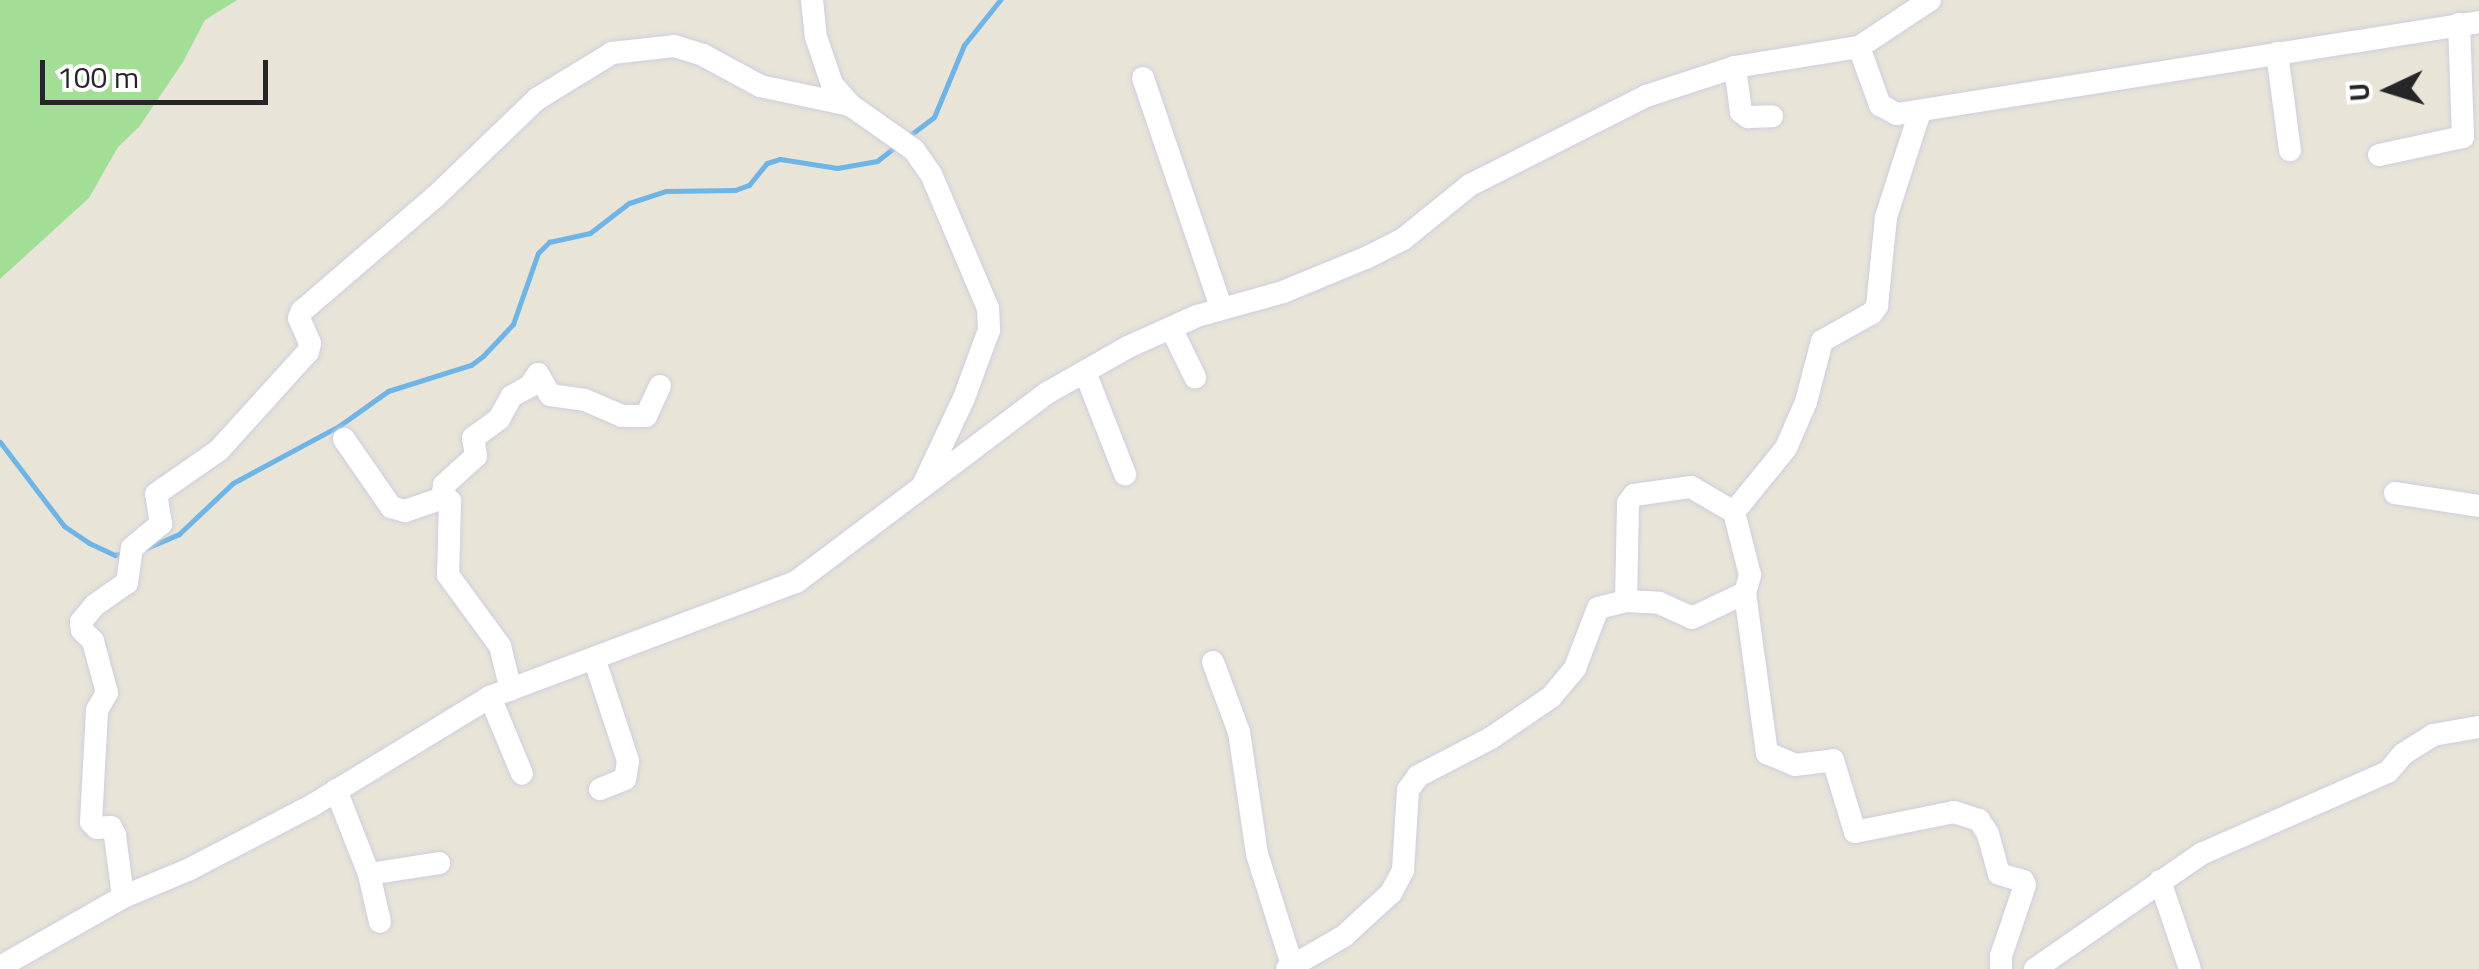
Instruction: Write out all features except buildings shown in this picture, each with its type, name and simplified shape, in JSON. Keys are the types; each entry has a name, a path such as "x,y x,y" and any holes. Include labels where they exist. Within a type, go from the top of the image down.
{"street":[{"path":"812,0 821,57 832,84 850,105 914,150 931,174 988,308 989,330 964,398 921,488"},
{"path":"0,967 123,897 190,868 336,790 500,693 796,582 1047,393 1171,328 1221,307 1283,292 1368,258 1402,240 1470,184 1646,96 1735,67 1858,47 1930,0"},
{"path":"1858,47 1880,105 1897,114 2469,23 2462,137 2379,155"},
{"path":"123,897 116,835 111,827 96,828 90,822 97,710 107,693 93,641 80,627 94,605 126,583 132,558 160,526 156,494 160,489 219,450 308,352 302,311 435,197 536,99 586,65 628,48 674,46 703,55 760,86 850,105"},
{"path":"2277,53 2290,150"},
{"path":"1735,67 1741,112 1748,116 1772,116"},
{"path":"1142,78 1221,307"},
{"path":"1734,512 1786,448 1806,402 1822,341 1872,313 1877,306 1886,217 1920,112"},
{"path":"1171,328 1195,377"},
{"path":"1085,372 1125,474"},
{"path":"442,498 444,485 476,456 473,438 499,419 512,396 530,386 538,374 550,394 585,400 622,416 646,416 660,386"},
{"path":"344,439 391,508 405,511 442,498"},
{"path":"1626,602 1628,503 1634,495 1691,487 1734,512 1750,575 1745,593 1769,756 1795,766 1833,760 1855,832 1954,812 1979,820 1988,834 1999,874 2023,880 2025,886 2000,956 2001,969"},
{"path":"2395,493 2479,506"},
{"path":"442,498 451,504 448,574 500,646 500,693 522,774"},
{"path":"1214,662 1239,732 1257,854 1290,967 1344,936 1399,883 1403,870 1404,808 1408,790 1418,776 1482,744 1550,697 1576,668 1598,608 1626,602 1670,606 1692,618 1745,593"},
{"path":"594,658 628,761 625,779 600,789"},
{"path":"2035,969 2201,854 2388,772 2403,754 2432,736 2479,727"},
{"path":"336,790 369,874 380,922"},
{"path":"369,874 439,863"},
{"path":"2160,881 2190,969"}],"green space":[{"path":"0,0 237,0 205,20 183,62 139,127 118,147 89,198 0,279"}],"waterway":[{"path":"909,136 934,117 964,45 1000,0"},
{"path":"144,549 179,534 233,483 339,426 388,391 471,365 483,356 513,324 538,253 549,242 590,233 629,203 666,191 735,190 749,185 767,163 780,159 837,168 877,161 896,146"},
{"path":"0,442 64,526 115,555 123,553"}]}
